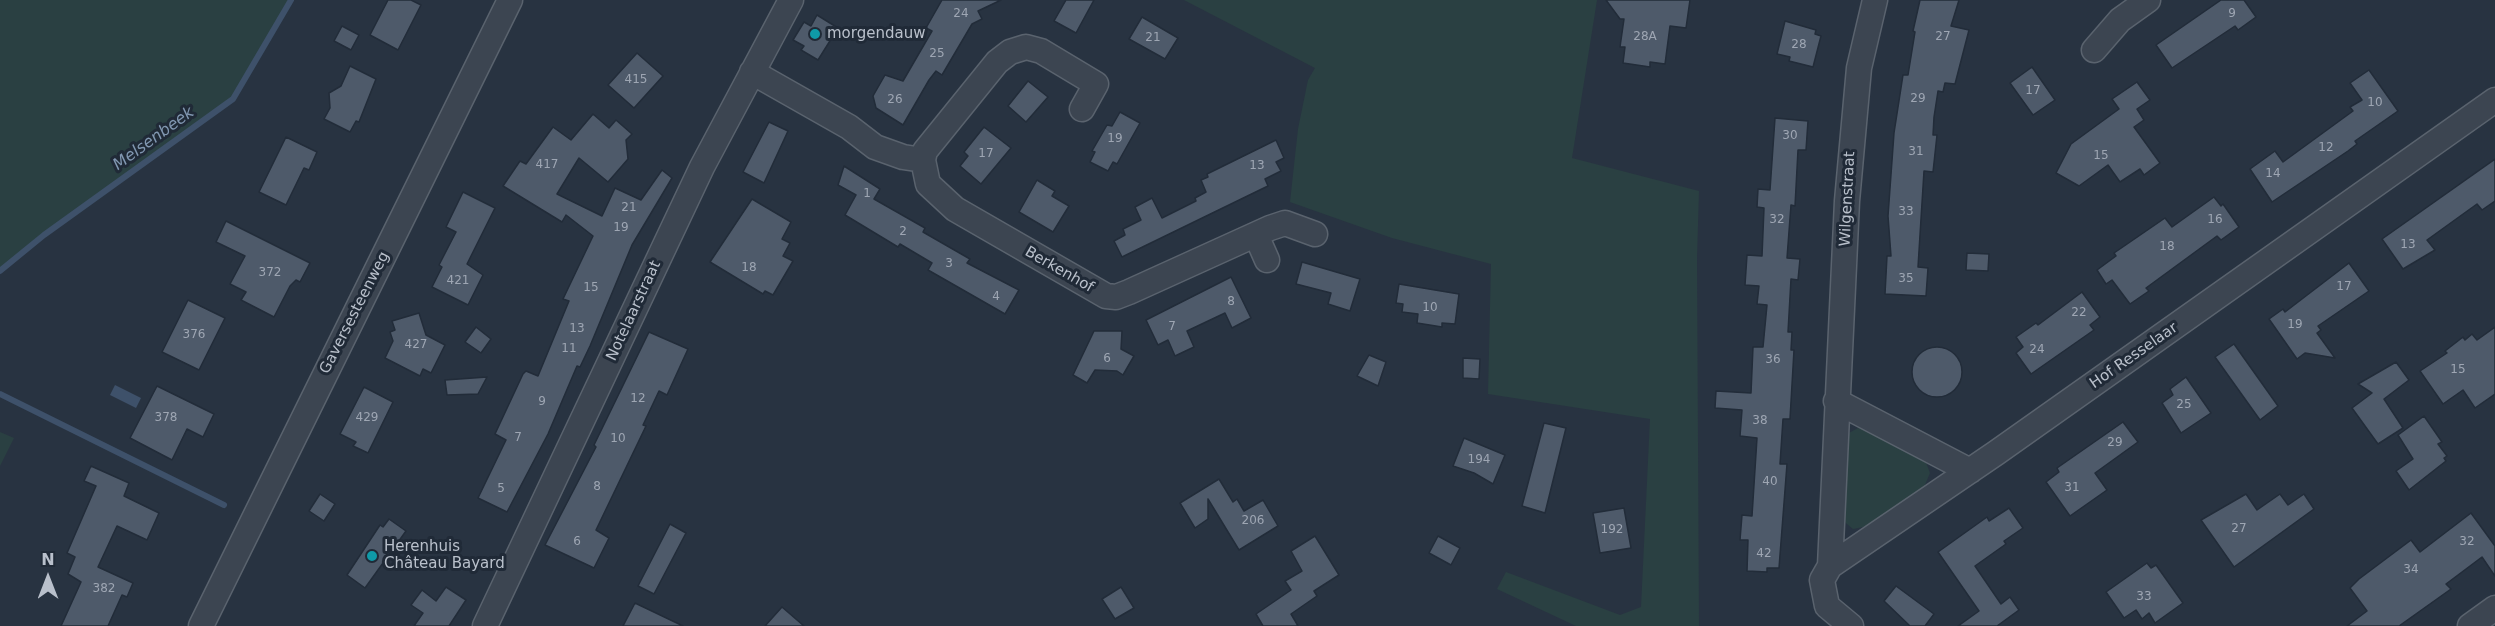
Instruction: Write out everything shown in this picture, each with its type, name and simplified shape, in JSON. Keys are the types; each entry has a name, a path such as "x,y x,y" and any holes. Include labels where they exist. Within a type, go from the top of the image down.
{"street":[{"name":"Gaversesteenweg","path":"201,626 510,0"},
{"name":"Notelaarstraat","path":"485,626 702,167 791,0"},
{"name":"Wilgenstraat","path":"1830,566 1836,401 1854,106 1866,34 1875,0"},
{"path":"2094,50 2120,20 2148,0"},
{"path":"752,72 849,127 875,147 903,157 923,160 925,151 933,140 997,62 1010,52 1026,48 1041,51 1096,84 1082,109"},
{"name":"Hof Resselaar","path":"1830,566 1970,471 2495,100"},
{"name":"Berkenhof","path":"923,160 928,184 955,209 1106,296 1116,297 1129,292 1285,223 1315,234"},
{"path":"1256,235 1267,260"},
{"path":"1836,401 1970,471"},
{"path":"1830,566 1822,580 1827,606 1851,626"},
{"path":"2470,626 2495,608"}],"green space":[{"path":"0,0 291,0 233,99 44,235 0,271"},
{"path":"1184,0 1597,0 1572,158 1699,191 1697,259 1699,626 1576,626 1497,589 1506,572 1620,615 1641,607 1650,419 1488,394 1491,264 1392,238 1290,202 1298,129 1308,80 1315,68"},
{"path":"1858,428 1871,429 1925,460 1930,473 1924,487 1868,526 1853,529 1841,519 1847,434"},
{"path":"0,432 14,438 0,466"}],"water":[{"path":"115,385 141,398 136,408 110,395"}],"building":[{"path":"388,0 411,0 421,5 398,50 370,35"},
{"path":"942,0 1001,0 978,11 982,19 972,24 942,75 936,71 929,80 903,125 876,108 873,96 885,75 903,81 932,31 926,28"},
{"path":"1066,0 1094,0 1076,33 1054,21"},
{"path":"1606,0 1690,0 1686,28 1670,26 1665,64 1650,62 1650,67 1623,63 1625,47 1620,47 1624,19 1620,19"},
{"path":"1920,0 1959,0 1951,26 1969,30 1955,84 1945,83 1943,92 1938,91 1934,117 1933,135 1937,135 1933,172 1924,171 1918,267 1928,268 1926,296 1885,294 1887,256 1891,256 1888,216 1894,133 1903,75 1908,75 1915,32 1913,31"},
{"path":"2221,0 2244,0 2256,17 2238,30 2235,26 2172,68 2156,45"},
{"name":"morgendauw","path":"817,15 838,28 818,60 801,50 804,46 793,40 804,22 811,26"},
{"path":"1142,17 1178,38 1165,59 1129,39"},
{"path":"1785,21 1816,30 1815,34 1821,36 1813,67 1789,61 1790,57 1777,54"},
{"path":"342,26 359,35 351,50 334,41"},
{"path":"637,53 663,76 634,108 608,85"},
{"path":"350,66 376,79 359,122 356,121 350,132 324,119 330,108 329,93 341,86"},
{"path":"2032,67 2055,100 2033,115 2010,83"},
{"path":"2369,70 2398,111 2355,141 2357,144 2348,151 2272,202 2250,169 2275,151 2283,162 2353,111 2350,107 2362,100 2350,83"},
{"path":"1028,81 1048,97 1026,122 1008,106"},
{"path":"2137,82 2150,100 2137,109 2144,120 2134,127 2160,163 2144,175 2140,169 2120,182 2108,165 2079,186 2056,173 2071,144 2119,109 2112,99"},
{"path":"1120,112 1140,123 1117,164 1113,162 1108,171 1090,162 1095,152 1092,151 1107,125 1112,126"},
{"path":"593,114 609,128 616,120 632,134 626,140 628,159 608,182 579,158 557,194 602,216 615,188 641,200 662,170 672,178 632,245 590,346 580,367 577,366 548,434 507,512 478,498 506,440 495,434 523,374 526,371 538,376 569,301 563,299 593,236 566,215 562,222 503,186 520,161 526,164 553,127 571,140"},
{"path":"1775,118 1808,121 1806,150 1798,150 1795,206 1791,205 1787,258 1800,259 1798,280 1791,279 1788,332 1792,332 1791,350 1794,350 1790,419 1783,419 1780,464 1787,464 1779,568 1767,568 1767,572 1747,571 1748,540 1740,540 1742,515 1752,516 1757,438 1740,436 1742,410 1715,408 1716,391 1751,393 1753,347 1763,347 1767,305 1757,304 1759,286 1745,285 1747,255 1762,256 1764,208 1757,207 1758,189 1770,190"},
{"path":"769,122 788,131 764,183 743,172"},
{"path":"984,127 1011,148 981,184 960,166 968,156 964,152"},
{"path":"286,137 317,152 309,170 304,168 286,205 259,192"},
{"path":"1276,140 1284,158 1276,162 1281,171 1265,179 1268,186 1122,257 1114,241 1125,235 1123,229 1141,220 1135,207 1152,198 1162,218 1196,201 1195,198 1206,192 1201,180 1208,177 1207,174"},
{"path":"2495,159 2495,201 2482,210 2477,204 2427,240 2435,250 2403,269 2382,239"},
{"path":"844,166 880,189 874,199 925,228 923,232 970,259 967,263 1019,290 1005,314 928,270 932,263 900,244 898,247 845,215 856,195 838,185"},
{"path":"1037,180 1055,191 1052,196 1069,206 1053,232 1019,212"},
{"path":"463,192 495,208 467,264 483,275 468,305 432,287 442,267 439,265 456,232 446,227"},
{"path":"2214,197 2221,206 2223,204 2239,227 2221,240 2217,236 2146,288 2149,291 2130,304 2112,280 2106,284 2097,270 2116,256 2114,253 2165,218 2172,227"},
{"path":"752,199 791,222 782,239 790,243 783,256 793,261 773,295 765,291 763,294 710,262"},
{"path":"226,221 310,263 300,282 296,280 290,286 274,317 241,300 246,292 230,284 245,256 216,242"},
{"path":"1967,253 1989,254 1988,271 1966,270"},
{"path":"1302,262 1360,279 1350,311 1328,304 1331,293 1296,284"},
{"path":"2349,263 2369,291 2318,326 2321,330 2317,333 2335,358 2305,353 2297,359 2269,319 2283,309 2285,312"},
{"path":"1231,277 1251,318 1232,328 1225,313 1187,331 1194,347 1175,356 1168,340 1158,345 1146,320"},
{"path":"1399,284 1459,294 1455,324 1442,323 1442,327 1417,323 1418,314 1402,312 1403,304 1396,303"},
{"path":"2082,292 2100,317 2090,325 2094,330 2031,374 2016,353 2023,347 2016,337 2036,323 2038,325"},
{"path":"188,300 225,318 199,370 162,352"},
{"path":"419,313 426,335 445,345 431,373 423,369 420,376 385,358 393,341 390,332 395,330 392,321"},
{"path":"476,327 491,339 481,353 465,342"},
{"path":"2495,327 2495,394 2475,408 2463,390 2443,404 2420,371 2447,353 2445,351 2463,337 2465,340 2472,334 2477,340"},
{"path":"1094,331 1122,331 1121,349 1134,356 1123,375 1117,371 1095,370 1087,383 1073,375"},
{"path":"649,332 688,349 667,395 659,391 643,425 646,426 596,530 609,538 594,568 545,545 596,447 594,445"},
{"path":"2234,344 2278,406 2260,420 2215,357"},
{"path":"1937,347 1946,349 1957,358 1962,372 1960,381 1951,392 1937,397 1928,395 1917,386 1912,372 1914,363 1923,352"},
{"path":"1369,355 1386,362 1378,386 1357,376"},
{"path":"1463,358 1480,359 1479,379 1463,378"},
{"path":"2396,362 2409,380 2384,399 2403,428 2378,444 2352,408 2372,393 2358,384"},
{"path":"487,377 478,394 447,395 445,380"},
{"path":"2186,377 2211,413 2181,433 2162,403 2173,395 2170,389"},
{"path":"157,386 214,414 203,437 187,429 172,460 130,438"},
{"path":"364,387 393,402 368,453 353,446 356,442 340,434"},
{"path":"2424,416 2442,442 2438,444 2447,456 2444,458 2446,461 2409,490 2396,471 2413,459 2398,435"},
{"path":"2123,422 2138,442 2095,473 2107,490 2070,516 2046,482 2059,472 2057,468"},
{"path":"1544,423 1566,428 1545,513 1522,506"},
{"path":"1464,438 1505,455 1493,484 1474,473 1453,466"},
{"path":"91,466 129,483 124,496 159,513 147,540 117,526 98,567 133,583 127,597 122,595 108,626 61,626 81,582 68,574 75,557 67,553 96,486 84,481"},
{"path":"1219,479 1233,502 1237,499 1244,511 1263,500 1278,526 1239,550 1208,499 1208,519 1195,528 1180,503"},
{"path":"320,494 335,504 324,521 309,511"},
{"path":"2246,494 2257,510 2280,494 2288,505 2304,494 2314,509 2234,567 2201,520"},
{"path":"1624,508 1631,548 1600,553 1593,513"},
{"path":"2009,508 2023,528 2004,541 2006,544 1975,566 2001,604 2010,597 2019,610 1997,626 1958,626 1979,611 1938,552 1987,517 1989,521"},
{"path":"2471,513 2495,546 2495,576 2482,557 2446,584 2451,589 2399,626 2347,626 2367,611 2350,588 2359,579 2411,540 2420,552"},
{"name":"Herenhuis Château Bayard","path":"389,519 406,531 365,588 347,575 380,525 383,527"},
{"path":"670,524 686,533 654,594 638,586"},
{"path":"1315,536 1339,575 1314,591 1317,596 1291,614 1298,626 1263,626 1256,614 1291,590 1285,581 1302,571 1291,551"},
{"path":"1438,536 1460,548 1451,565 1429,553"},
{"path":"2147,563 2151,568 2156,565 2183,603 2155,623 2149,613 2142,619 2136,610 2124,618 2106,592"},
{"path":"1896,586 1934,614 1925,626 1910,626 1884,601"},
{"path":"446,587 466,600 449,626 414,626 423,613 411,605 422,590 436,601"},
{"path":"1121,587 1134,608 1115,619 1102,599"},
{"path":"635,603 683,626 623,626"},
{"path":"782,607 804,626 765,626"}],"waterway":[{"name":"Melsenbeek","path":"0,271 44,235 233,99 291,0"},
{"path":"0,394 224,505"}],"place":[{"name":"morgendauw","path":"815,34"},
{"name":"Herenhuis Château Bayard","path":"372,556"}]}
